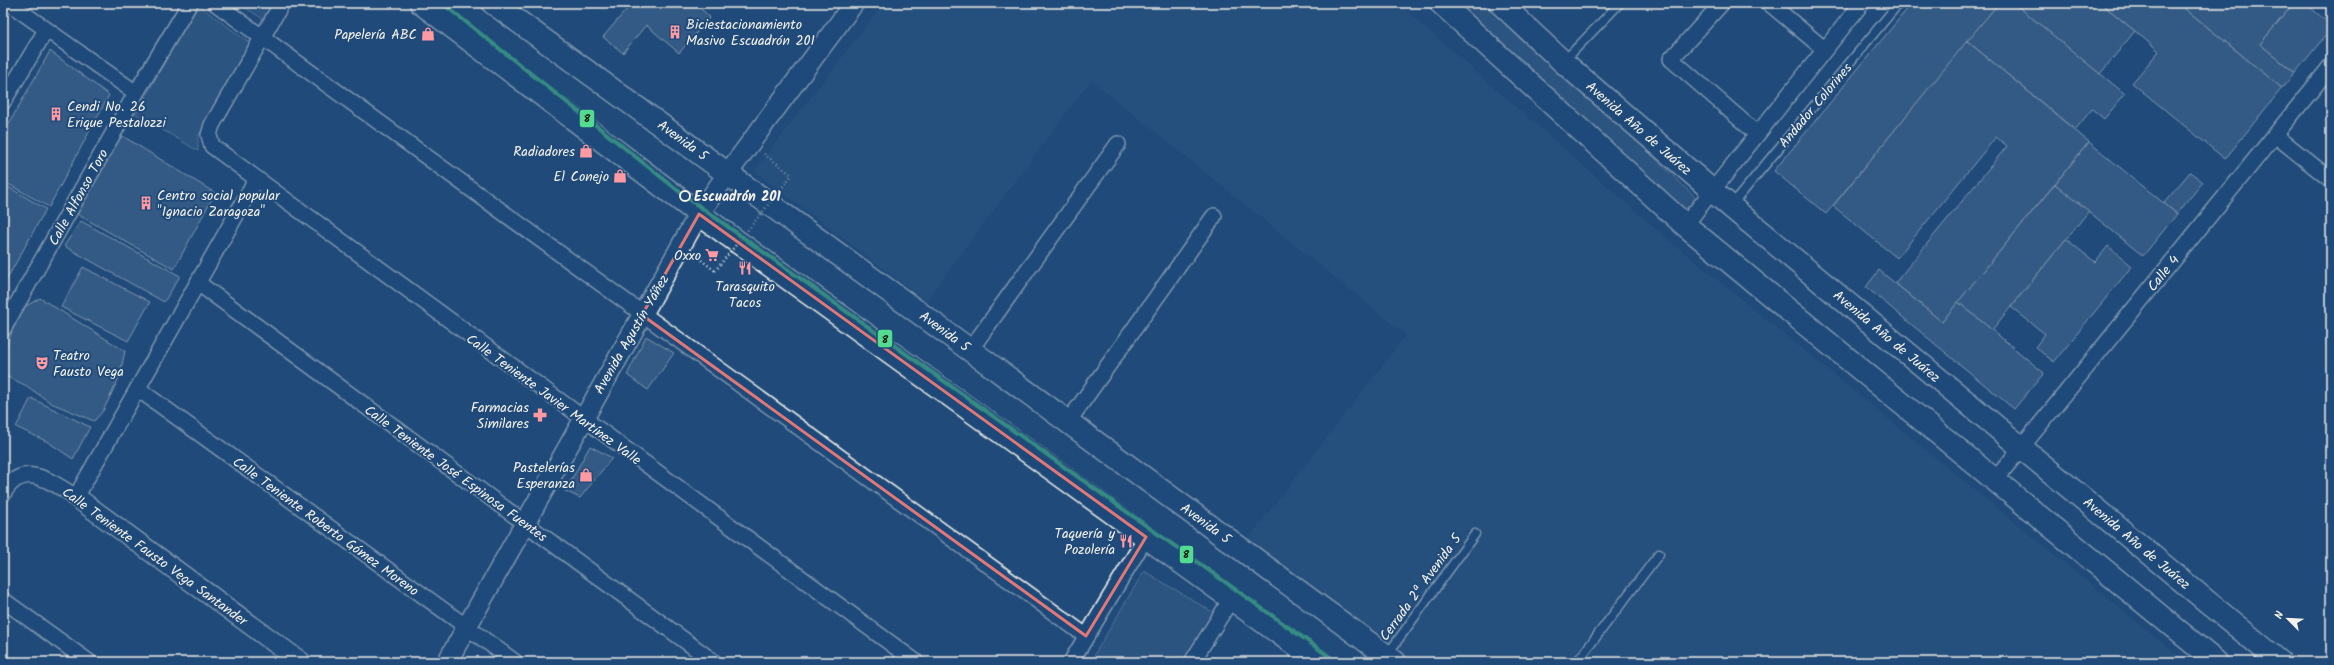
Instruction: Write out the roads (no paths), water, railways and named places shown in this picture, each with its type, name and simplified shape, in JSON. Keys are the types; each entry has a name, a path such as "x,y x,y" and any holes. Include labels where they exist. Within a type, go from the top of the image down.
{"main road":[{"path":"421,3 699,214 1319,662"},
{"name":"Avenida 5","path":"493,3 728,173 1390,659"},
{"path":"1441,3 1685,225 2216,662"},
{"name":"Avenida Año de Juárez","path":"1500,3 1563,62 1711,190 2280,662"}],"street":[{"path":"9,3 136,93"},
{"name":"Calle Alfonso Toro","path":"3,329 136,93 190,3"},
{"path":"215,3 642,315 1086,636"},
{"path":"262,38 282,3"},
{"name":"Avenida Agustín Yáñez","path":"447,662 699,214 854,3"},
{"path":"1722,3 1671,59 1756,133"},
{"path":"1769,3 1824,48"},
{"name":"Andador Colorines","path":"1685,225 1756,133 1862,3"},
{"path":"3,102 46,30"},
{"name":"Calle Teniente Javier Martínez Valle","path":"262,38 212,125 209,135 212,146 256,180 583,420 916,662"},
{"name":"Calle 4","path":"1995,480 2331,66"},
{"path":"2275,135 2331,180"},
{"path":"970,350 1118,144"},
{"path":"76,496 256,180"},
{"path":"1068,422 1214,216"},
{"name":"Calle Teniente José Espinosa Fuentes","path":"198,283 714,662"},
{"name":"Calle Teniente Roberto Gómez Moreno","path":"138,389 515,662"},
{"name":"Calle Teniente Fausto Vega Santander","path":"4,492 14,480 29,476 43,477 76,496 301,662"},
{"path":"1071,662 1146,537"},
{"path":"1192,662 1231,599"},
{"path":"3,600 89,662"}],"lane":[{"path":"1563,62 1620,3"},
{"name":"Andador Colorines","path":"1730,206 1899,3"},
{"name":"Cerrada 2ª Avenida 5","path":"1390,659 1475,534"},
{"path":"1577,662 1659,554"}],"place":[{"name":"Biciestacionamiento Masivo Escuadrón 201","path":"675,32"},
{"name":"Papelería ABC","path":"428,34"},
{"name":"Cendi No. 26 Erique Pestalozzi","path":"56,114"},
{"name":"Radiadores","path":"586,151"},
{"name":"El Conejo","path":"620,176"},
{"name":"Escuadrón 201","path":"685,196"},
{"name":"Centro social popular \"Ignacio Zaragoza\"","path":"146,203"},
{"name":"Oxxo","path":"712,255"},
{"name":"Tarasquito Tacos","path":"745,268"},
{"name":"Teatro Fausto Vega","path":"42,363"},
{"name":"Farmacias Similares","path":"540,415"},
{"name":"Pastelerías Esperanza","path":"586,475"},
{"name":"Taquería y Pozolería","path":"1126,541"}]}
